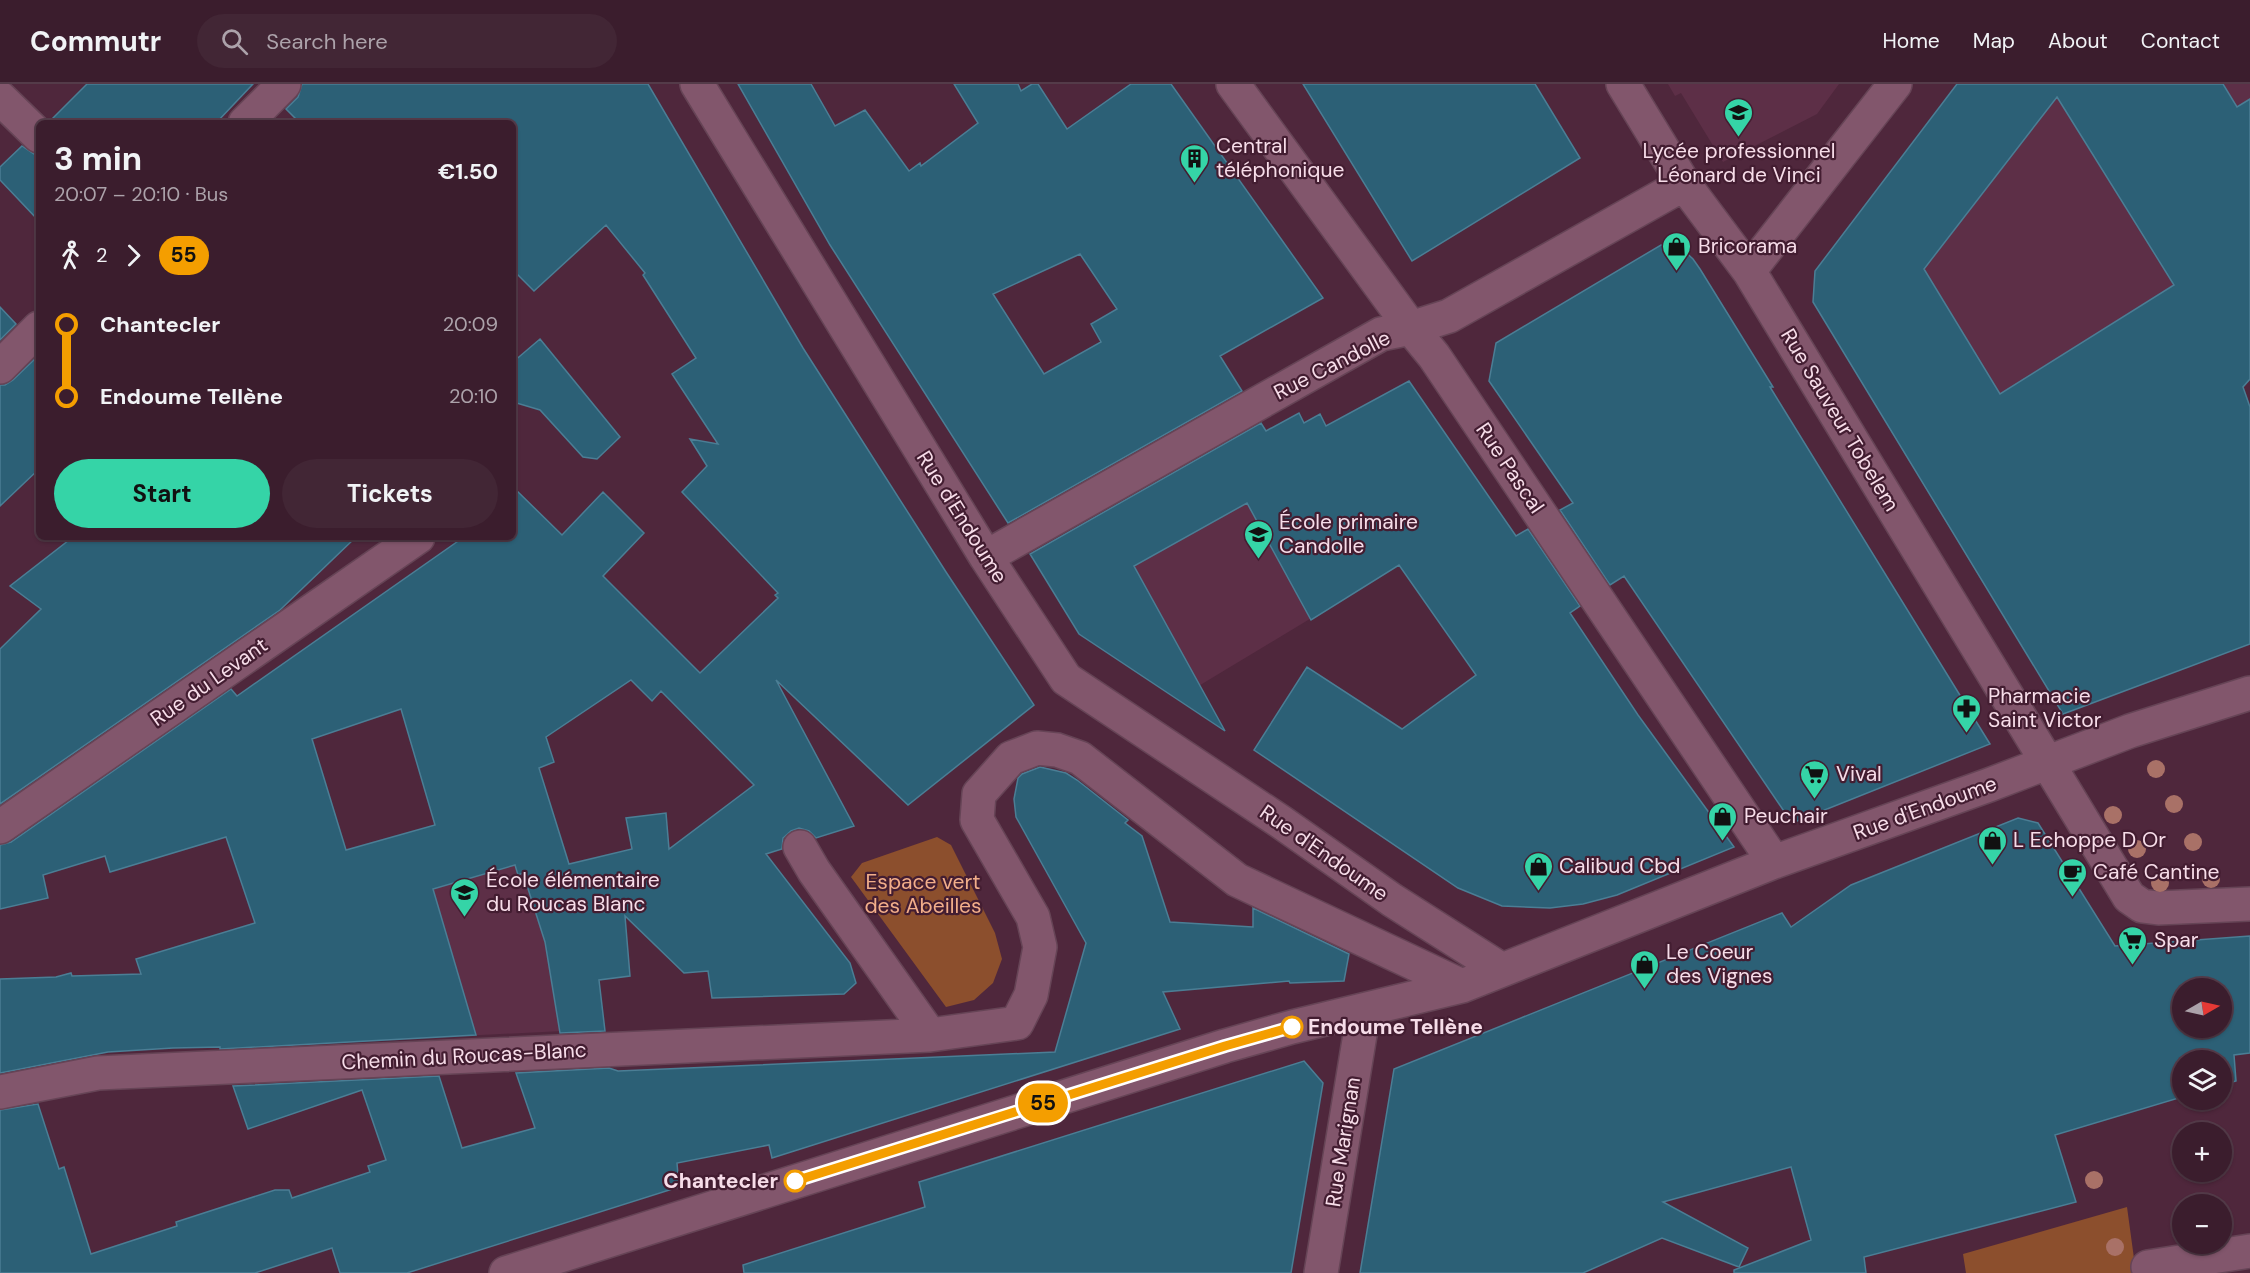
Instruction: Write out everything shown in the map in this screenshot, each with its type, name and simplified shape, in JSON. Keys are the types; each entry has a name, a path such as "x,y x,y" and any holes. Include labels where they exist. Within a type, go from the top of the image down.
{"street":[{"path":"248,120 284,84"},
{"name":"Rue d'Endoume","path":"697,84 986,557 1066,679 1281,822 1392,900 1502,970 1774,862 2130,731 2250,693"},
{"name":"Rue Pascal","path":"1233,84 1441,366 1774,862"},
{"name":"Rue Sauveur Tobelem","path":"1623,84 1684,184 1749,271 2129,897 2142,906 2158,908 2250,904"},
{"path":"1749,271 1895,84"},
{"path":"0,98 36,133"},
{"name":"Rue Candolle","path":"986,557 1381,334 1411,328 1449,316 1684,184"},
{"path":"0,367 36,331"},
{"name":"Rue du Levant","path":"0,827 414,540"},
{"name":"Chemin du Roucas-Blanc","path":"0,1092 98,1073 930,1035 1017,1023 1031,995 1040,947 1033,918 977,820 979,794 995,774 1011,758 1037,748 1057,750 1080,758 1237,880 1462,987"},
{"path":"800,848 930,1035"},
{"path":"510,1272 1225,1046 1462,987 1502,970"},
{"name":"Rue Marignan","path":"1321,1273 1364,1010"},
{"path":"2148,1267 2250,1251"}],"shaded area":[{"name":"Lycée professionnel Léonard de Vinci","path":"1668,84 1839,84 1817,114 1723,162 1681,93 1675,96"},
{"path":"1957,84 2250,84 2250,337 2227,346 2250,407 2250,529 1984,585 1823,319 1813,298 1814,276 1829,260 1825,257"},
{"name":"École primaire Candolle","path":"1299,413 1386,573 1177,699 1060,603 1139,503"},
{"name":"École élémentaire du Roucas Blanc","path":"549,801 563,1031 381,1040 331,865"}],"green space":[{"name":"Espace vert des Abeilles","path":"937,837 951,845 995,933 1002,959 993,983 974,1000 946,1007 851,877 862,863"},
{"path":"2127,1207 2136,1273 1966,1273 1963,1254"}],"building":[{"path":"87,84 253,84 219,120 51,120"},
{"path":"302,84 648,84 803,348 1034,705 908,805 776,680 854,826 816,838 809,831 799,828 783,838 782,849 766,854 850,963 856,983 844,994 712,998 708,971 684,973 625,916 630,976 599,980 605,1031 560,1033 545,942 523,873 518,875 515,865 433,889 476,1035 220,1049 220,1047 173,1048 108,1052 0,1073 0,979 56,977 71,973 72,976 141,974 136,959 255,923 226,837 110,872 105,856 43,875 48,898 0,909 0,845 11,842 231,689 237,696 460,540 516,540 516,490 562,535 603,492 644,533 603,576 700,673 778,598 775,595 778,593 682,492 707,466 690,439 718,444 672,374 696,358 643,275 645,273 606,225 534,291 516,273 516,120 297,120 286,109 298,97","holes":["631,680 652,701 661,691 754,785 669,849 666,813 626,818 632,849 569,864 539,768 554,762 546,737","401,709 435,825 346,850 312,739"]},
{"path":"738,84 811,84 835,126 865,110 909,171 920,163 921,166 978,123 954,84 1018,84 1021,91 1032,84 1038,84 1067,129 1131,84 1171,84 1323,298 1220,356 1242,391 1008,523 830,245","holes":["1080,254 1117,309 1091,324 1101,342 1044,374 993,294"]},
{"path":"1303,84 1535,84 1580,158 1412,261"},
{"path":"1957,84 2223,84 2237,107 2250,99 2250,379 2243,387 2250,407 2250,644 2063,714 1813,302 1815,271","holes":["2057,97 2174,285 2000,394 1924,269"]},
{"path":"22,146 36,154 36,218 0,180 0,167"},
{"path":"1661,245 1680,247 1700,269 1990,744 1792,823 1624,576 1610,585 1560,510 1573,503 1489,381 1496,343"},
{"path":"0,307 16,324 0,340"},
{"path":"540,339 620,437 597,459 583,457 540,410 516,403 516,359"},
{"path":"36,358 36,472 0,506 0,385 13,380"},
{"path":"1409,381 1516,536 1528,529 1580,606 1570,613 1638,715 1734,847 1617,895 1583,904 1550,908 1502,906 1458,888 1254,750 1307,667 1402,729 1476,675 1399,565 1311,620 1247,503 1134,566 1225,731 1079,634 1030,554 1261,423 1266,431 1299,413 1304,423 1320,414 1326,426"},
{"path":"69,540 353,540 280,610 0,804 0,649 41,609 10,586"},
{"path":"1040,767 1066,773 1077,780 1128,820 1125,823 1142,836 1170,922 1253,927 1253,908 1349,954 1344,981 1290,983 1289,981 1163,992 1180,1029 772,1158 769,1145 677,1163 679,1187 407,1273 340,1273 332,1248 255,1273 0,1273 0,1110 38,1104 59,1169 64,1167 91,1254 177,1226 176,1222 275,1190 289,1190 292,1198 370,1172 368,1166 386,1160 362,1090 248,1129 233,1086 439,1076 462,1148 535,1128 516,1073 609,1068 618,1071 1055,1052 1086,943 1016,817 1014,799 1018,778"},
{"path":"2018,818 2038,823 2115,946 2250,936 2250,1053 2234,1055 2236,1081 2232,1082 2232,1050 2172,1050 2172,1100 2055,1135 2076,1202 1864,1257 1866,1273 1734,1273 1734,1270 1811,1240 1791,1167 1663,1202 1748,1248 1739,1267 1662,1238 1583,1273 1360,1273 1394,1069 1782,913 1791,927 1851,885"},
{"path":"1304,1061 1323,1083 1291,1273 744,1273 743,1265 925,1207 919,1182"}],"bus line":[{"name":"55","path":"795,1181 1292,1027"}],"place":[{"name":"Lycée professionnel Léonard de Vinci","path":"1739,138"},
{"name":"Central téléphonique","path":"1195,184"},
{"name":"Bricorama","path":"1677,272"},
{"name":"École primaire Candolle","path":"1258,560"},
{"name":"Pharmacie Saint Victor","path":"1967,734"},
{"name":"Vival","path":"1815,800"},
{"name":"Peuchair","path":"1723,842"},
{"name":"L Echoppe D Or","path":"1992,866"},
{"name":"Calibud Cbd","path":"1538,892"},
{"name":"Café Cantine","path":"2072,898"},
{"name":"École élémentaire du Roucas Blanc","path":"465,918"},
{"name":"Spar","path":"2133,966"},
{"name":"Le Coeur des Vignes","path":"1645,990"},
{"name":"Endoume Tellène","path":"1292,1027"},
{"name":"Chantecler","path":"795,1181"}]}
